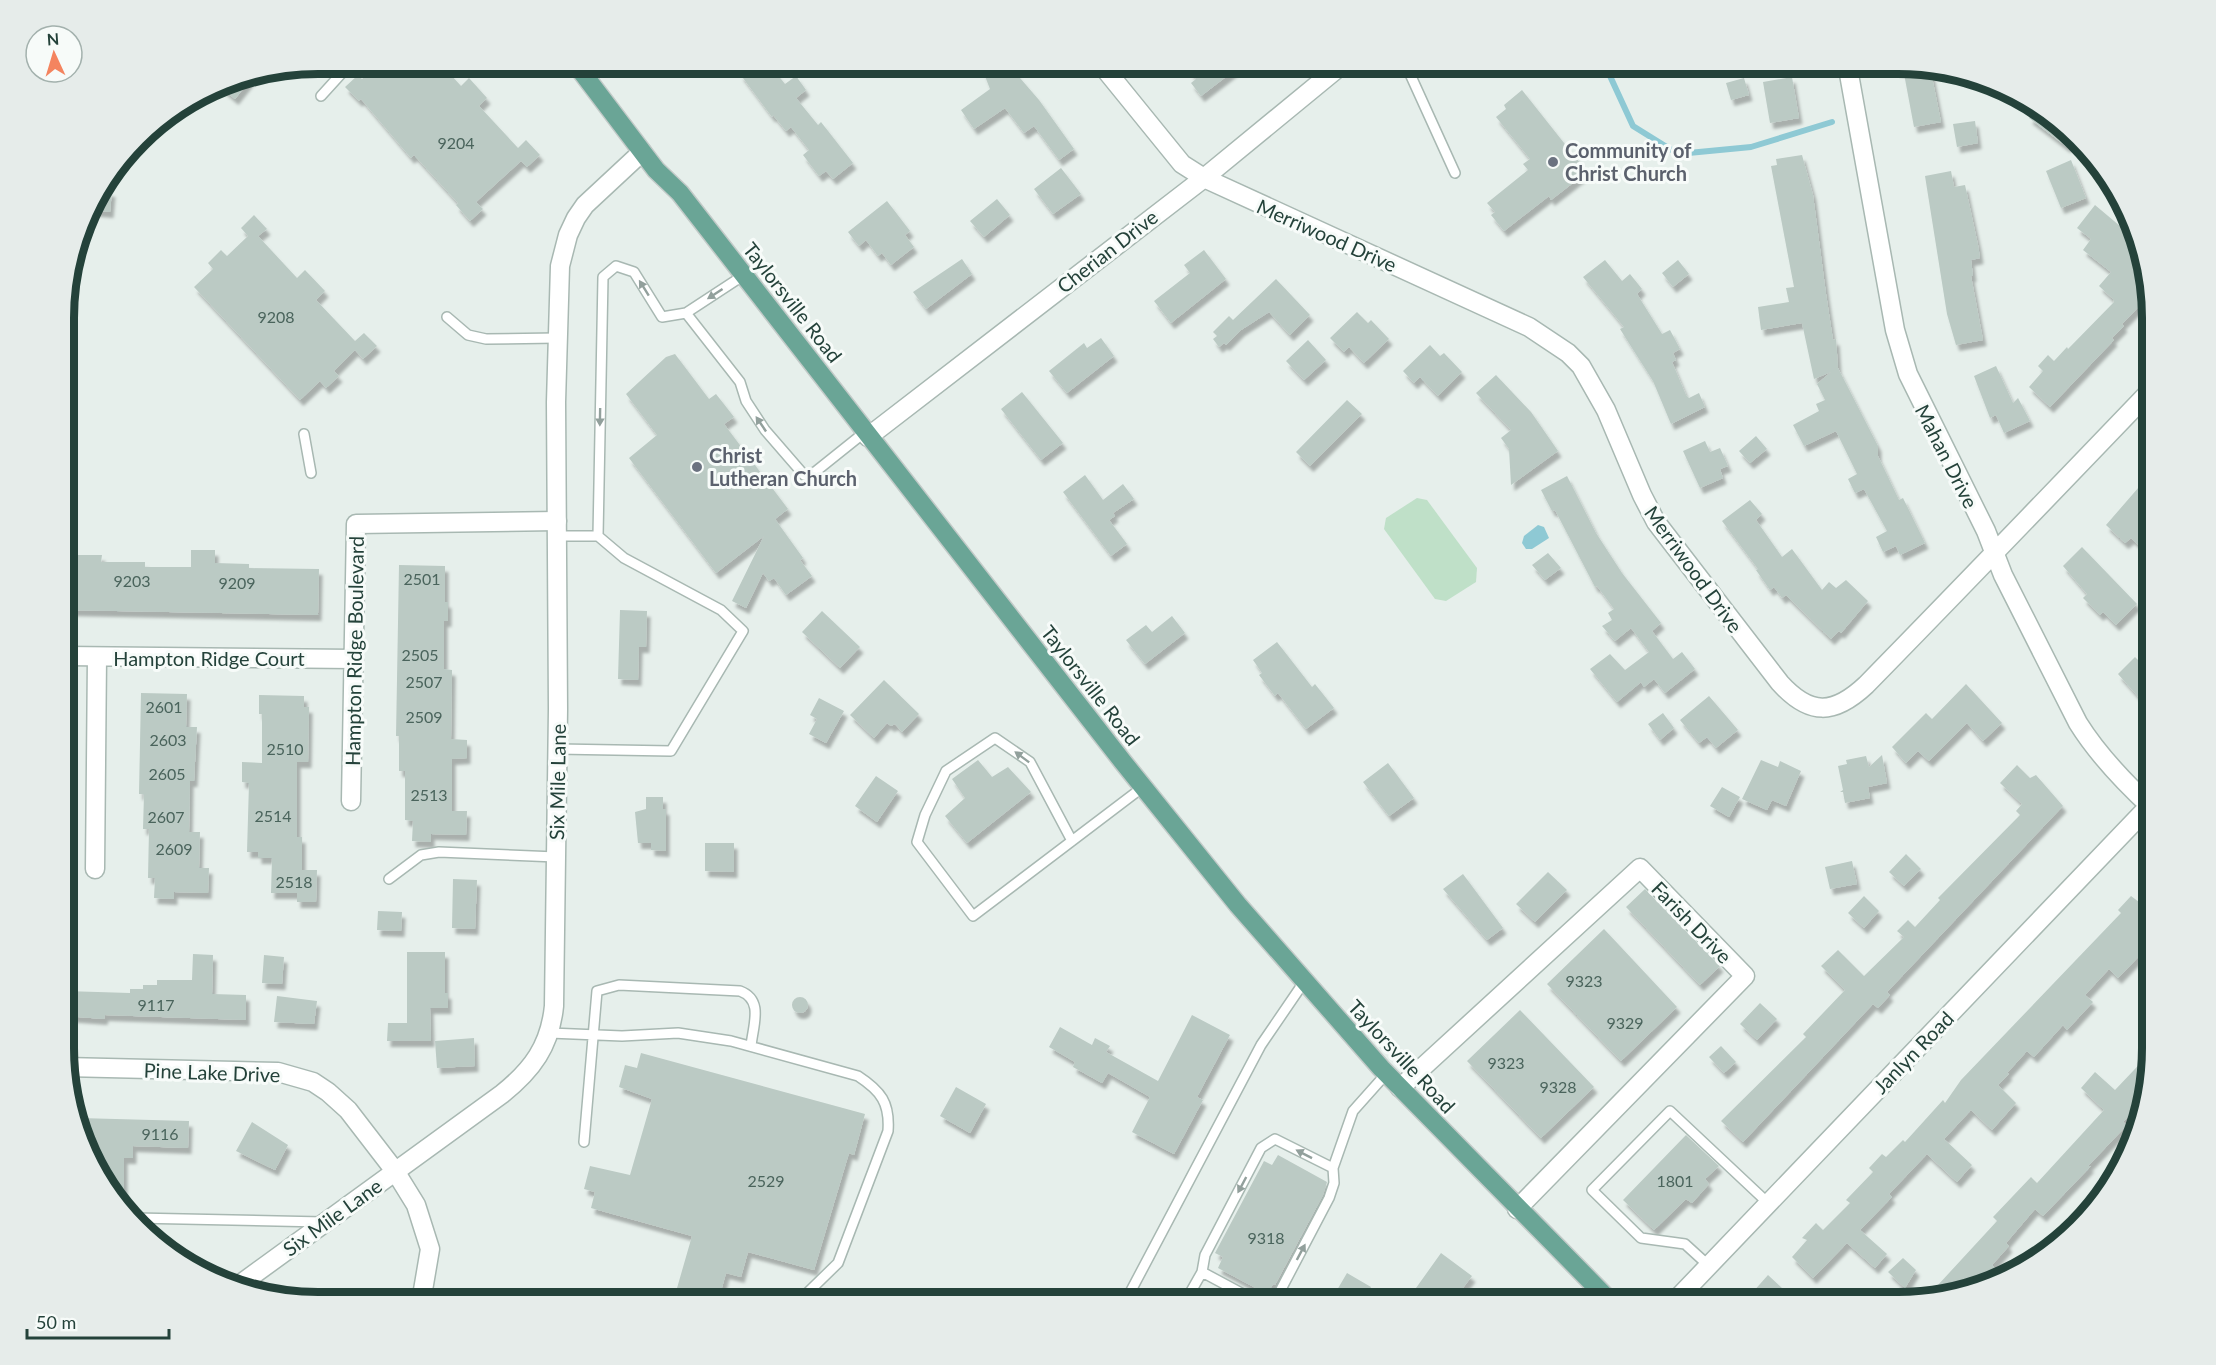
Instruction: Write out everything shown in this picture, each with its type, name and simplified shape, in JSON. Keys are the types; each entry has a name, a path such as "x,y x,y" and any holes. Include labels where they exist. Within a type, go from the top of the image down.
{"main road":[{"name":"Taylorsville Road","path":"583,74 642,152 680,193 1143,787 1304,982 1386,1074 1601,1292"}],"street":[{"path":"1109,74 1182,164 1204,178"},
{"name":"Cherian Drive","path":"867,435 1204,178 1331,74"},
{"name":"Mahan Drive","path":"1849,74 1895,330 1908,374 1995,553 2002,575 2078,723 2089,740 2142,796"},
{"name":"Six Mile Lane","path":"245,1281 524,1076 541,1053 550,1033 554,1006 558,749 558,281 568,236 585,205 642,152"},
{"name":"Merriwood Drive","path":"1204,178 1530,327 1568,353 1592,382 1656,522 1780,683 1802,703 1826,708 1850,700 1981,570 2142,399"},
{"name":"Hampton Ridge Boulevard","path":"351,801 356,524 558,529"},
{"name":"Hampton Ridge Court","path":"74,656 354,659"},
{"path":"95,869 97,657"},
{"name":"Janlyn Road","path":"1683,1292 2142,816"},
{"name":"Farish Drive","path":"1400,1088 1640,868 1745,976 1517,1209"},
{"name":"Pine Lake Drive","path":"74,1067 260,1071 296,1076 328,1092 348,1110 395,1171 416,1205 430,1249 423,1292"}],"lane":[{"path":"321,96 341,74"},
{"path":"1410,74 1455,173"},
{"path":"598,536 603,277 616,266 634,272 662,318 686,313 744,275"},
{"path":"686,313 740,382 746,401 765,430 804,475 815,472 867,435"},
{"path":"447,317 468,335 486,339 557,338"},
{"path":"304,434 311,473"},
{"path":"558,529 598,536 624,558 721,610 743,631 671,751 558,749"},
{"path":"1072,841 1030,762 995,738 946,771 925,815 917,842 973,916 1072,841 1143,787"},
{"path":"389,879 421,855 439,852 556,857"},
{"path":"1130,1292 1261,1045 1304,982"},
{"path":"584,1142 595,998 597,991 602,988 619,985 740,991 750,995 756,1004 751,1046"},
{"path":"550,1033 678,1034 751,1046 858,1076 874,1087 889,1112 888,1131 838,1263 808,1292"},
{"path":"1280,1292 1329,1198 1334,1183 1333,1168 1353,1111 1386,1074"},
{"path":"1708,1265 1685,1244 1641,1238 1592,1190 1670,1111 1768,1203"},
{"path":"1191,1292 1202,1272 1205,1255 1261,1148 1275,1139 1333,1168"},
{"path":"143,1218 326,1222"},
{"path":"1202,1272 1239,1292"}],"green space":[{"path":"1417,498 1427,500 1477,568 1476,582 1446,601 1435,599 1384,529 1386,518"}],"water":[{"path":"1538,525 1544,527 1549,538 1532,549 1526,549 1522,543 1524,536"}],"building":[{"path":"367,74 450,74 461,86 469,78 487,98 479,106 518,148 526,140 540,155 527,167 521,161 476,202 483,209 470,221 456,205 458,203 414,155 411,158 361,99 359,101 345,87 358,75 362,79"},
{"path":"740,74 777,74 785,84 796,76 806,90 796,98 818,125 821,122 853,163 833,179 826,171 819,176 803,155 809,150 791,127 786,131 773,115 772,117"},
{"path":"984,74 1017,74 1039,100 1074,149 1059,160 1034,126 1024,133 1005,108 974,129 961,110 990,89"},
{"path":"1192,74 1230,74 1201,96 1191,83 1196,79"},
{"path":"1904,74 1932,76 1941,122 1914,127"},
{"path":"1792,77 1799,118 1770,123 1763,82"},
{"path":"1744,78 1749,95 1731,100 1726,83"},
{"path":"247,84 235,99 226,91"},
{"name":"Community of Christ Church","path":"1522,90 1587,172 1551,200 1549,196 1504,231 1491,215 1495,212 1487,203 1528,170 1523,164 1530,159 1496,117 1506,109 1504,105"},
{"path":"2032,114 2070,144 2067,147 2029,118"},
{"path":"1975,121 1978,143 1957,147 1953,124"},
{"path":"1802,155 1813,195 1833,340 1836,339 1838,368 1878,446 1878,456 1899,500 1903,498 1925,543 1900,555 1896,546 1883,552 1876,537 1887,531 1864,489 1855,493 1848,479 1857,474 1836,431 1804,446 1793,425 1819,411 1816,404 1825,400 1817,384 1831,372 1814,379 1802,323 1761,330 1758,307 1789,302 1786,288 1794,287 1771,166 1777,165 1776,159"},
{"path":"2071,160 2086,198 2061,208 2046,171"},
{"path":"1061,168 1081,194 1053,214 1034,189"},
{"path":"1951,171 1954,187 1965,185 1978,245 1980,258 1971,260 1973,276 1971,276 1983,340 1956,345 1947,314 1925,176"},
{"path":"109,191 112,191 110,212 98,211"},
{"path":"997,199 1010,215 984,237 970,221"},
{"path":"887,201 910,231 905,235 914,247 891,265 882,253 878,256 866,240 859,246 848,232"},
{"path":"2095,205 2127,232 2138,270 2142,303 2122,324 2124,326 2112,338 2114,340 2050,407 2029,387 2043,371 2038,366 2048,355 2054,361 2114,302 2099,286 2111,272 2083,250 2091,239 2077,228"},
{"path":"254,215 267,229 258,236 297,278 305,270 325,291 316,300 355,341 364,333 377,346 363,359 355,350 334,371 339,376 326,388 320,381 300,400 194,287 213,269 208,263 221,250 227,256 248,236 241,228"},
{"path":"1204,250 1226,279 1171,323 1154,301 1190,273 1184,265"},
{"path":"962,259 972,274 926,309 913,292"},
{"path":"1605,260 1622,281 1630,274 1642,289 1637,294 1662,334 1670,330 1680,349 1673,353 1676,360 1672,362 1686,395 1689,398 1699,393 1705,407 1671,424 1653,381 1620,329 1624,327 1583,277"},
{"path":"1678,260 1689,274 1673,287 1662,273"},
{"path":"1276,279 1310,315 1290,335 1269,312 1241,330 1226,345 1224,343 1219,347 1213,339 1217,336 1213,332 1229,316 1233,320"},
{"path":"1357,312 1368,323 1371,320 1389,339 1364,363 1349,347 1344,352 1330,338"},
{"path":"1101,338 1114,356 1067,393 1049,371 1084,343 1087,348"},
{"path":"1308,340 1326,360 1304,380 1286,361"},
{"path":"1430,345 1440,356 1444,353 1462,372 1438,396 1420,377 1414,383 1403,371"},
{"name":"Christ Lutheran Church","path":"675,354 709,399 716,394 734,417 724,424 788,509 775,519 803,558 800,560 812,576 786,595 774,578 769,581 763,573 746,608 732,601 764,536 716,573 629,458 657,435 626,394 666,357"},
{"path":"1996,366 2013,403 2018,398 2030,421 2004,433 1996,415 1990,418 1974,376"},
{"path":"1496,375 1531,412 1558,451 1511,485 1509,449 1501,438 1511,430 1476,393"},
{"path":"1022,392 1063,443 1041,460 1001,409"},
{"path":"1347,400 1362,414 1310,466 1296,452"},
{"path":"1756,436 1767,449 1750,463 1739,451"},
{"path":"1705,441 1710,452 1720,448 1728,466 1720,469 1723,478 1700,488 1683,451"},
{"path":"1085,475 1103,500 1123,484 1134,499 1113,513 1115,516 1109,520 1127,544 1111,556 1063,492"},
{"path":"1567,476 1596,533 1622,573 1661,623 1652,631 1673,659 1682,652 1695,669 1665,693 1654,679 1644,687 1641,682 1617,702 1590,669 1610,654 1625,670 1649,652 1631,628 1615,641 1602,626 1612,620 1608,613 1614,609 1597,586 1595,587 1555,510 1552,511 1541,490"},
{"path":"2142,484 2142,548 2131,538 2125,543 2106,525"},
{"path":"1750,500 1762,514 1756,520 1782,557 1792,549 1822,590 1829,582 1836,588 1846,580 1868,601 1841,633 1839,631 1831,639 1786,595 1782,598 1774,587 1770,590 1756,570 1758,569 1722,521"},
{"path":"2082,547 2137,604 2116,625 2103,612 2100,615 2083,598 2087,594 2063,566"},
{"path":"191,550 215,550 215,563 249,564 249,568 319,569 318,615 74,610 74,555 102,555 101,562 145,562 145,567 191,567"},
{"path":"1548,553 1561,568 1545,580 1532,565"},
{"path":"399,565 445,566 445,602 448,602 448,621 444,621 444,669 452,670 451,739 467,740 467,758 452,759 452,811 467,811 466,835 431,834 431,842 412,841 413,821 405,820 405,771 399,771 399,736 396,736"},
{"path":"620,610 647,611 646,647 639,647 638,680 618,679"},
{"path":"822,611 860,647 840,668 802,632"},
{"path":"1172,616 1185,633 1145,664 1126,640 1146,625 1152,632"},
{"path":"1277,642 1312,687 1315,684 1334,708 1306,729 1278,693 1275,696 1259,675 1262,673 1253,660"},
{"path":"2135,657 2142,664 2142,701 2118,674"},
{"path":"884,680 919,714 902,732 895,724 891,726 887,723 874,738 850,715"},
{"path":"1966,684 2002,723 1983,741 1967,723 1929,761 1918,751 1906,763 1892,747 1926,713 1932,719"},
{"path":"141,693 187,694 186,727 197,727 194,781 190,781 189,832 200,832 199,868 209,868 208,893 174,892 174,899 154,898 155,878 148,878 149,829 143,829 144,794 139,794"},
{"path":"259,695 304,696 304,707 309,707 308,762 297,762 297,837 302,837 302,870 317,870 316,902 297,902 297,893 271,893 272,858 258,858 258,852 247,852 249,783 242,782 242,762 262,763 262,714 259,714"},
{"path":"1709,696 1738,730 1716,748 1707,737 1699,743 1680,720"},
{"path":"819,698 844,711 826,743 809,734 817,719 810,715"},
{"path":"1663,713 1674,728 1660,740 1648,724"},
{"path":"1882,755 1887,783 1868,787 1870,798 1845,803 1843,792 1840,792 1843,790 1838,766 1847,764 1846,760 1866,756 1869,767"},
{"path":"978,760 992,777 1008,767 1031,792 967,843 945,816 965,798 952,779"},
{"path":"1761,760 1778,767 1780,761 1801,771 1786,806 1772,800 1767,810 1742,799"},
{"path":"1388,763 1414,798 1389,816 1363,782"},
{"path":"2017,765 2030,778 2036,775 2063,806 1887,992 1890,995 1878,1008 1873,1004 1743,1142 1721,1121 1806,1037 1803,1034 1845,990 1821,966 1838,950 1864,976 1904,937 1897,931 1908,920 1915,927 1940,900 1938,898 2020,815 2016,811 2022,804 2000,783"},
{"path":"876,776 898,791 877,822 855,806"},
{"path":"1722,787 1740,797 1729,817 1710,806"},
{"path":"646,797 663,797 663,809 666,809 666,851 651,850 651,843 638,843 635,812 646,809"},
{"path":"705,843 734,843 734,872 705,871"},
{"path":"1906,854 1921,869 1904,886 1889,872"},
{"path":"1852,861 1857,884 1830,889 1825,867"},
{"path":"1548,872 1567,890 1535,922 1516,904"},
{"path":"1463,874 1503,928 1487,940 1443,889"},
{"path":"453,879 477,880 475,929 452,928"},
{"path":"1645,889 1720,966 1700,985 1626,907"},
{"path":"1864,896 1879,911 1864,928 1848,913"},
{"path":"2131,896 2139,902 2142,899 2142,940 2139,943 2142,946 2142,953 2118,978 2109,969 2085,995 2093,1002 2067,1030 2063,1025 2034,1057 2027,1051 2007,1073 2009,1074 1998,1085 2016,1103 1992,1130 1971,1110 1944,1139 1972,1165 1957,1182 1927,1154 1889,1194 1892,1197 1860,1230 1887,1254 1875,1268 1847,1243 1813,1278 1792,1257 1807,1240 1802,1238 1816,1223 1823,1230 1850,1203 1846,1200 1873,1172 1869,1168 1882,1154 1886,1157 1903,1140 1905,1142 1943,1100 1945,1103 1961,1080 2121,913 2118,910"},
{"path":"378,911 402,912 401,931 377,930"},
{"path":"1604,929 1677,1007 1621,1061 1547,984"},
{"path":"407,952 445,952 445,993 448,993 448,1008 430,1008 431,1041 387,1041 388,1023 407,1023"},
{"path":"193,954 213,955 212,994 246,995 246,1020 105,1015 104,1019 74,1017 74,991 130,993 130,989 143,989 143,985 157,985 157,980 192,980"},
{"path":"264,955 284,957 282,984 262,983"},
{"path":"277,996 317,1001 314,1024 274,1022"},
{"path":"800,997 806,999 808,1005 806,1011 800,1013 794,1011 792,1005 794,999"},
{"path":"1760,1003 1777,1019 1757,1040 1740,1024"},
{"path":"1520,1010 1594,1087 1541,1138 1467,1061"},
{"path":"1192,1015 1230,1035 1197,1097 1203,1100 1174,1154 1132,1132 1150,1097 1108,1073 1102,1083 1073,1067 1075,1062 1049,1047 1060,1027 1092,1045 1095,1038 1110,1046 1106,1052 1158,1081"},
{"path":"474,1038 475,1066 437,1068 435,1041"},
{"path":"1721,1046 1736,1062 1724,1073 1709,1057"},
{"path":"641,1053 865,1114 854,1155 849,1153 814,1270 748,1252 741,1277 726,1273 721,1292 676,1292 692,1236 591,1208 595,1192 584,1189 590,1166 630,1175 652,1099 619,1087 625,1065 637,1068"},
{"path":"2142,1062 2134,1110 2123,1122 2127,1125 2088,1166 2091,1166 2043,1216 2035,1209 2006,1243 2009,1246 1992,1265 1995,1268 1989,1274 1935,1288 1997,1221 1993,1217 2031,1177 2037,1183 2104,1110 2081,1088 2095,1072 2115,1090"},
{"path":"956,1087 986,1104 970,1133 940,1116"},
{"path":"84,1118 189,1121 188,1148 133,1146 133,1158 124,1158 124,1194 106,1170 102,1162 102,1155 99,1155"},
{"path":"252,1122 288,1145 275,1170 236,1151"},
{"path":"1686,1135 1719,1166 1705,1179 1709,1184 1692,1203 1686,1199 1654,1230 1623,1200"},
{"path":"1278,1155 1327,1182 1323,1195 1275,1285 1273,1284 1268,1292 1263,1292 1218,1268 1223,1257 1215,1253 1264,1161 1272,1165"},
{"path":"1441,1253 1472,1276 1460,1292 1413,1292"},
{"path":"1903,1258 1916,1270 1905,1288 1888,1272"},
{"path":"1347,1273 1371,1287 1368,1292 1336,1292"},
{"path":"1768,1275 1786,1292 1753,1292"}],"waterway":[{"path":"1609,74 1633,126 1678,154 1751,147 1832,122"}],"place":[{"name":"Community of Christ Church","path":"1553,162"},
{"name":"Christ Lutheran Church","path":"697,467"}]}
